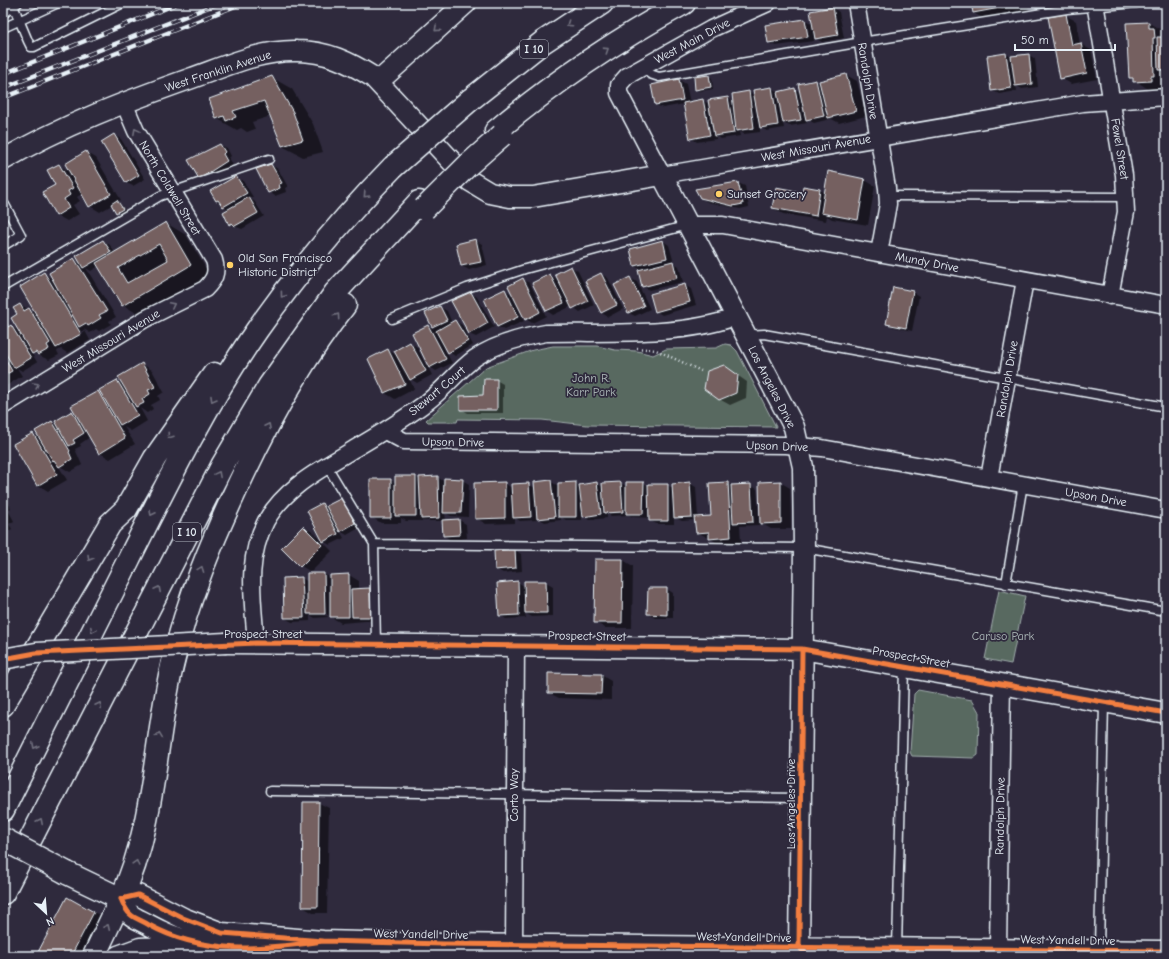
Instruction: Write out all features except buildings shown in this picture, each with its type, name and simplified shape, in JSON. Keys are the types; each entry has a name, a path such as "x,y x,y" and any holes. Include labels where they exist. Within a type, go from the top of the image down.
{"main road":[{"name":"I 10","path":"3,810 185,446 257,331 313,255 359,202 393,167 470,100 543,42 602,3"},
{"name":"I 10","path":"3,893 215,478 269,386 335,293 422,206 452,169 574,72 628,35 684,3"},
{"path":"94,956 132,876 143,840 150,808 161,717 179,638 189,603 213,540 271,420 297,374 340,312 422,206"},
{"path":"3,705 110,524 126,509 171,434 224,359 257,331"},
{"path":"3,839 67,873 121,899"}],"street":[{"path":"378,82 466,3"},
{"name":"West Main Drive","path":"619,85 627,76 711,29 768,3"},
{"name":"Randolph Drive","path":"856,3 888,196 879,253"},
{"name":"Fewel Street","path":"1095,4 1124,175 1126,197 1125,220 1110,296"},
{"name":"West Franklin Avenue","path":"3,160 52,133 89,116 244,60 279,51 312,52 330,55 354,65 378,82 470,181"},
{"name":"Los Angeles Drive","path":"619,85 621,96 735,317 794,427 799,446 803,467 804,548 800,953"},
{"name":"West Missouri Avenue","path":"470,181 490,193 510,197 533,197 1111,100 1166,97"},
{"name":"North Coldwell Street","path":"124,103 136,131 214,260 216,274"},
{"name":"Mundy Drive","path":"688,225 723,226 1166,305"},
{"name":"West Missouri Avenue","path":"3,406 145,320 205,289 213,282 216,274"},
{"name":"Randolph Drive","path":"989,478 1026,280"},
{"name":"Stewart Court","path":"256,643 251,580 253,556 258,540 267,521 285,496 303,480 385,431 425,404 475,358 494,348 546,333 683,328 720,322 735,317"},
{"name":"Upson Drive","path":"385,431 404,441 799,446 822,448 1166,510"},
{"name":"Prospect Street","path":"3,659 36,653 226,643 802,649 1166,713"},
{"name":"Corto Way","path":"514,945 516,645"},
{"name":"Randolph Drive","path":"998,949 1002,683"},
{"name":"West Yandell Drive","path":"323,942 279,948 233,949 211,946 165,933 130,914 121,899 138,895 183,918 222,933 323,942 349,949 412,950 444,947 514,945 662,951 800,953 898,948 948,952 998,949 1077,953 1099,950 1166,951"},
{"path":"118,956 140,948 180,951 211,946"}],"lane":[{"path":"3,28 48,5 58,3"},
{"path":"3,14 14,4 28,41 31,47 34,47 123,3"},
{"path":"644,66 650,74 659,77 1095,4 1137,3"},
{"path":"3,287 160,196 269,158"},
{"path":"888,196 1126,197"},
{"path":"3,206 5,205 21,235 3,246"},
{"path":"392,319 467,288 526,269 688,225"},
{"path":"745,335 764,334 1166,407"},
{"path":"327,466 374,544 376,644"},
{"path":"1006,584 1024,484"},
{"path":"374,544 804,548 1166,611"},
{"path":"898,948 904,666"},
{"path":"1099,950 1104,701"},
{"path":"270,791 801,798"}],"path":[{"path":"630,347 656,350 664,355 689,364 701,371"}],"green space":[{"name":"John R. Karr Park","path":"725,344 731,345 737,351 776,427 587,425 542,420 458,419 457,422 428,422 426,420 486,367 533,350 553,346 597,346 615,350 637,351 653,355 666,349 716,348"},
{"name":"Caruso Park","path":"999,590 1025,596 1011,664 985,659"},
{"path":"918,690 972,700 979,712 978,755 974,758 912,756 910,752 914,694"}],"railway":[{"path":"3,74 179,3"},
{"path":"3,88 219,3"},
{"path":"3,98 243,3"}],"cycle path":[{"path":"3,659 36,653 256,643 802,649 1166,713"},
{"path":"802,649 799,947 808,956"},
{"path":"323,941 279,947 234,948 212,946 170,935 149,925 130,914 121,899 138,895 183,918 222,933 323,941 444,944 1166,951"}],"place":[{"name":"Sunset Grocery","path":"719,194"},
{"name":"Old San Francisco Historic District","path":"230,265"}]}
